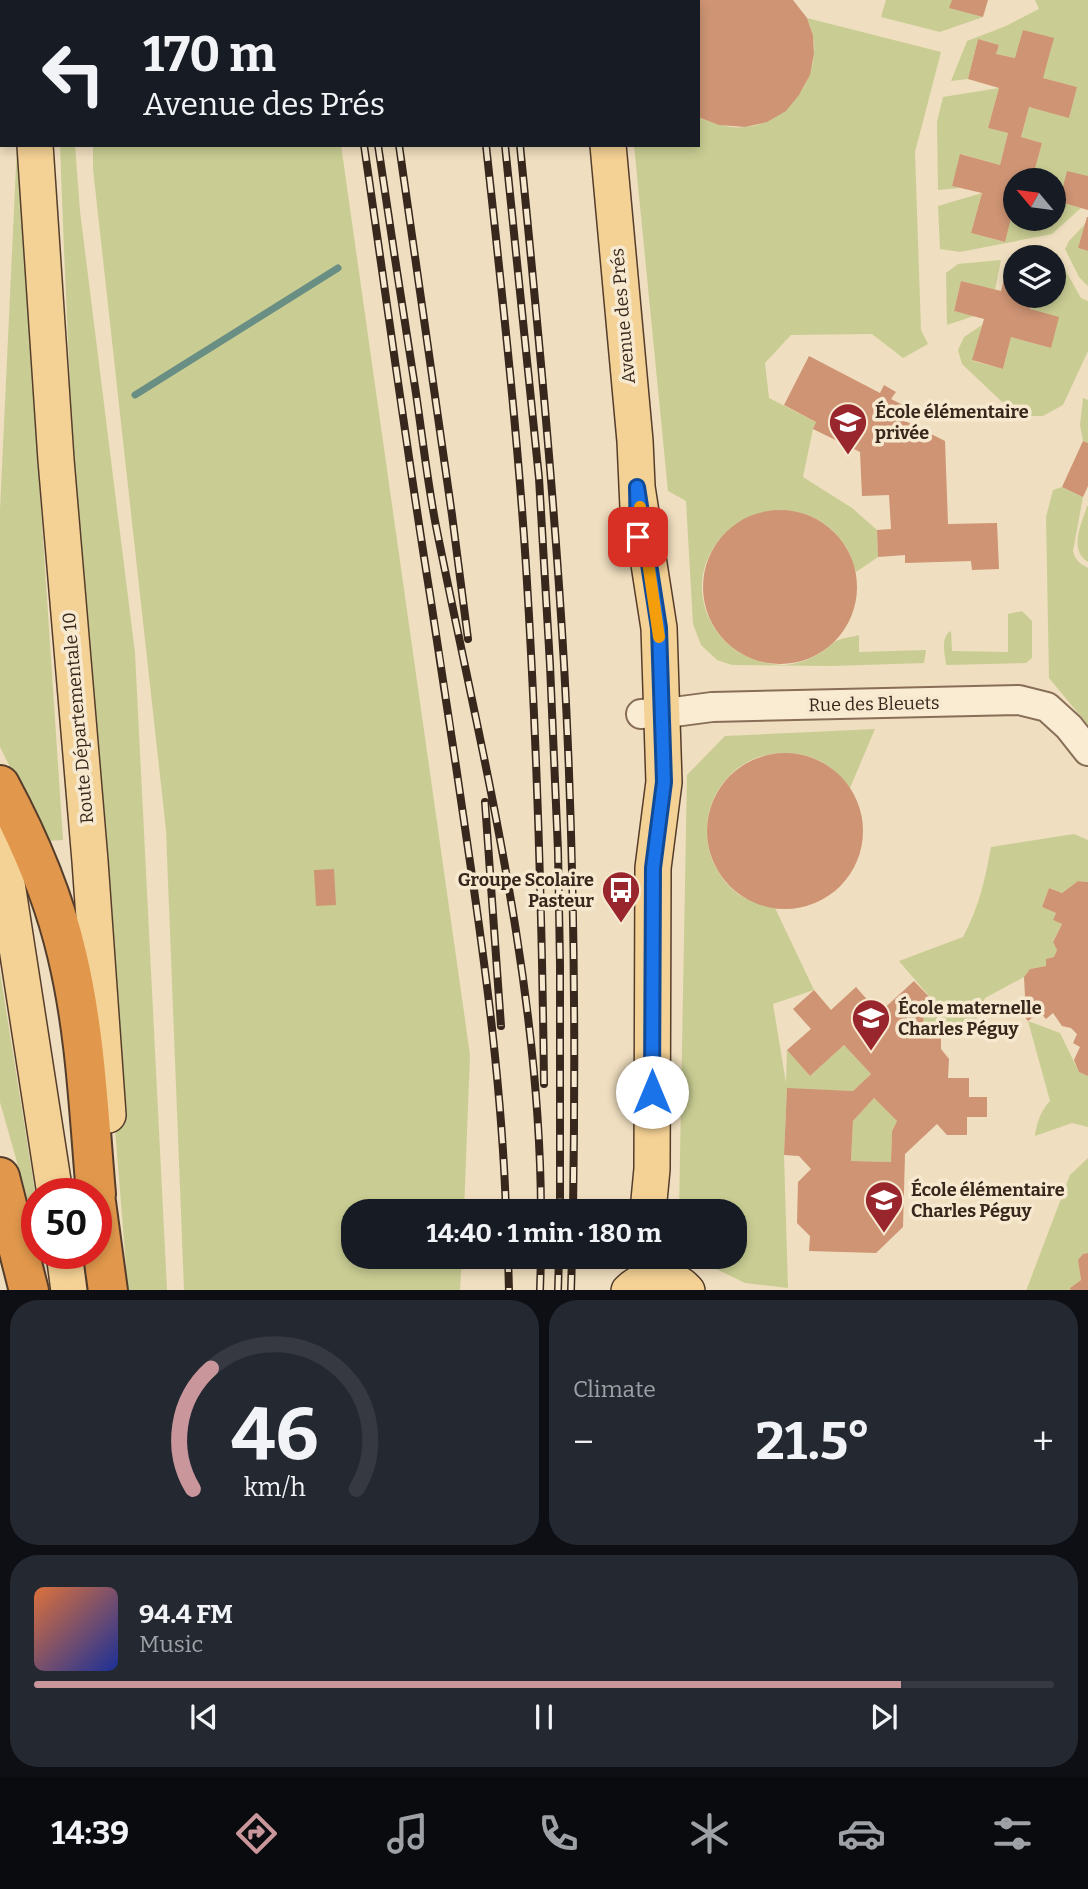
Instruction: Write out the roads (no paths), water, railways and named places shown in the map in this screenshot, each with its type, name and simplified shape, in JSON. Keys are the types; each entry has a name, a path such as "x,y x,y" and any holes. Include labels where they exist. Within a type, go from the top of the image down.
{"highway":[{"path":"0,785 11,833 42,873 67,953 83,1044 95,1178"},
{"path":"0,1177 29,1290"},
{"path":"107,1269 110,1290"}],"main road":[{"name":"Route Départementale 10","path":"35,147 56,460 103,1044 111,1172 110,1290"},
{"name":"Avenue des Prés","path":"608,147 637,487 659,628 651,713 664,782 653,868 652,1169"},
{"path":"11,833 53,1178"},
{"path":"649,1199 652,1169"},
{"path":"652,1169 658,1199"},
{"path":"66,1269 69,1290"},
{"path":"637,1276 679,1277"}],"street":[{"name":"Rue des Bleuets","path":"651,713 712,707 1019,700 1047,707 1069,727 1088,751"}],"waterway":[{"path":"135,395 338,268"}],"railway":[{"path":"364,147 482,949 493,1036 505,1199"},
{"path":"378,147 433,509 489,781 519,952 538,1124 541,1199"},
{"path":"399,147 468,639"},
{"path":"486,147 526,566 538,825 544,1084"},
{"path":"505,147 539,478 550,665 558,851 560,1199"},
{"path":"520,147 550,469 564,664 573,938 573,1199"},
{"path":"485,802 501,1026"},
{"path":"508,1269 509,1290"},
{"path":"540,1290 541,1269"},
{"path":"558,1290 559,1269"},
{"path":"571,1290 572,1269"}],"place":[{"name":"École élémentaire privée","path":"848,456"},
{"name":"Groupe Scolaire Pasteur","path":"621,924"},
{"name":"École maternelle Charles Péguy","path":"871,1052"},
{"name":"École élémentaire Charles Péguy","path":"884,1234"}]}
